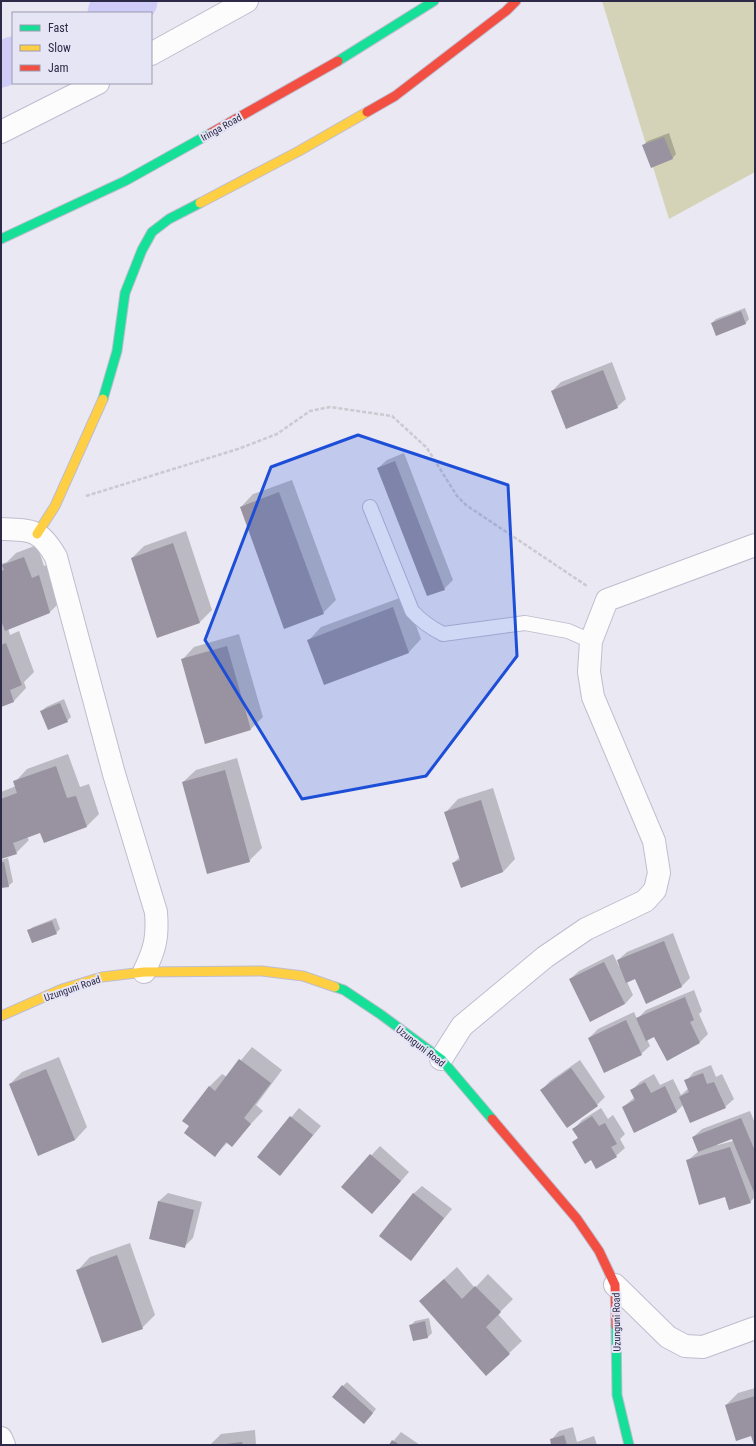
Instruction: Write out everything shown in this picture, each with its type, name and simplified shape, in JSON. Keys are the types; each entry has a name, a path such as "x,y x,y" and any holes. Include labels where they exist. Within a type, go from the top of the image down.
{"main road":[{"name":"Iringa Road","path":"1,239 124,181 315,75 434,1"},
{"path":"37,534 55,506 104,396 117,351 125,293 142,250 152,232 169,219 299,151 395,96 506,11 516,1"},
{"name":"Uzunguni Road","path":"1,1016 68,987 102,977 144,972 262,971 303,976 344,990 441,1059 576,1219 599,1251 615,1285 617,1395 629,1445"}],"street":[{"path":"152,53 247,1"},
{"path":"1,132 96,84"},
{"path":"1,529 19,530 37,534 45,540 56,558 114,774 156,912 157,929 154,949 144,972"},
{"path":"441,1059 462,1026 545,957 586,929 645,901 656,890 659,873 654,841 594,697 589,672 591,641 607,600 755,545"},
{"path":"615,1285 668,1337 684,1346 703,1347 755,1328"},
{"path":"1,1438 4,1445"}],"lane":[{"path":"370,507 412,611 421,621 434,630 443,634 525,623 568,631 591,641"}],"path":[{"path":"55,506 137,479 238,449 277,434 310,411 330,407 377,413 392,416 427,448 457,496 471,509 607,600"}],"highlighted area":[{"path":"358,435 508,485 517,656 426,776 302,799 205,640 271,467"}],"green space":[{"path":"602,1 755,1 755,172 669,219"}],"building":[{"path":"664,137 673,159 651,168 642,145"},
{"path":"741,311 746,324 716,336 711,323"},
{"path":"603,370 618,408 566,429 551,391"},
{"path":"395,461 445,590 427,596 377,468"},
{"path":"279,492 324,614 284,629 240,507"},
{"path":"173,543 200,623 157,638 131,558"},
{"path":"24,557 32,578 39,575 50,613 5,631 1,620 1,571 4,570 2,565"},
{"path":"393,607 409,653 324,685 307,640"},
{"path":"6,643 22,685 10,690 14,702 1,707 1,645"},
{"path":"227,646 251,730 205,744 181,659"},
{"path":"60,703 68,722 48,730 40,711"},
{"path":"56,766 67,798 76,796 87,827 44,843 40,833 13,843 17,854 1,859 1,799 17,793 13,781"},
{"path":"225,770 250,862 207,874 182,782"},
{"path":"481,800 503,872 461,888 452,863 460,860 444,812"},
{"path":"1,862 4,862 9,887 1,888"},
{"path":"52,921 57,934 32,943 27,930"},
{"path":"664,941 682,987 646,1004 635,979 626,983 617,960"},
{"path":"604,962 625,1004 590,1022 569,979"},
{"path":"685,997 694,1020 690,1022 700,1043 667,1061 654,1037 646,1041 636,1018"},
{"path":"626,1020 642,1055 604,1073 588,1038"},
{"path":"239,1059 271,1083 244,1118 251,1124 232,1147 226,1142 215,1157 184,1133 189,1126 182,1121 209,1086 215,1091"},
{"path":"571,1068 598,1106 567,1128 540,1090"},
{"path":"46,1069 75,1140 38,1156 9,1084"},
{"path":"703,1073 707,1084 714,1082 726,1108 690,1123 679,1097 689,1092 684,1080"},
{"path":"645,1082 651,1093 665,1086 677,1112 634,1133 622,1107 635,1100 630,1090"},
{"path":"290,1116 313,1135 280,1176 257,1157"},
{"path":"592,1116 599,1126 605,1123 617,1144 611,1147 617,1157 596,1169 591,1160 585,1164 572,1142 578,1138 572,1129"},
{"path":"741,1118 755,1151 755,1195 732,1139 698,1152 692,1137"},
{"path":"730,1147 751,1203 729,1210 725,1197 699,1205 686,1160"},
{"path":"370,1154 401,1181 372,1214 341,1187"},
{"path":"413,1193 444,1218 411,1261 379,1236"},
{"path":"158,1201 194,1210 185,1248 149,1239"},
{"path":"117,1255 143,1329 102,1343 76,1270"},
{"path":"444,1279 462,1299 475,1286 501,1312 486,1327 510,1354 486,1376 419,1301"},
{"path":"425,1321 428,1338 413,1341 409,1325"},
{"path":"342,1385 373,1413 364,1424 332,1397"},
{"path":"755,1396 754,1445 751,1436 736,1441 725,1405"},
{"path":"564,1435 567,1445 551,1445 550,1439"},
{"path":"392,1440 400,1445 389,1445"},
{"path":"242,1442 243,1445 226,1444"}],"waterway":[{"path":"112,12 135,1"},
{"path":"1,65 12,60"}],"traffic: fast":[{"path":"338,61 434,1"},
{"path":"1,239 125,181 211,133"},
{"path":"103,399 117,351 125,293 142,250 152,232 169,219 200,203"},
{"path":"335,987 344,990 380,1014 441,1059 492,1119"},
{"path":"616,1326 617,1395 629,1445"}],"traffic: slow":[{"path":"200,203 299,151 367,112"},
{"path":"37,534 55,506 103,399"},
{"path":"1,1016 62,989 102,977 144,972 262,971 303,976 335,987"}],"traffic: jam":[{"path":"367,112 395,96 506,11 516,1"},
{"path":"211,133 338,61"},
{"path":"492,1119 577,1219 599,1251 615,1285 616,1326"}]}
